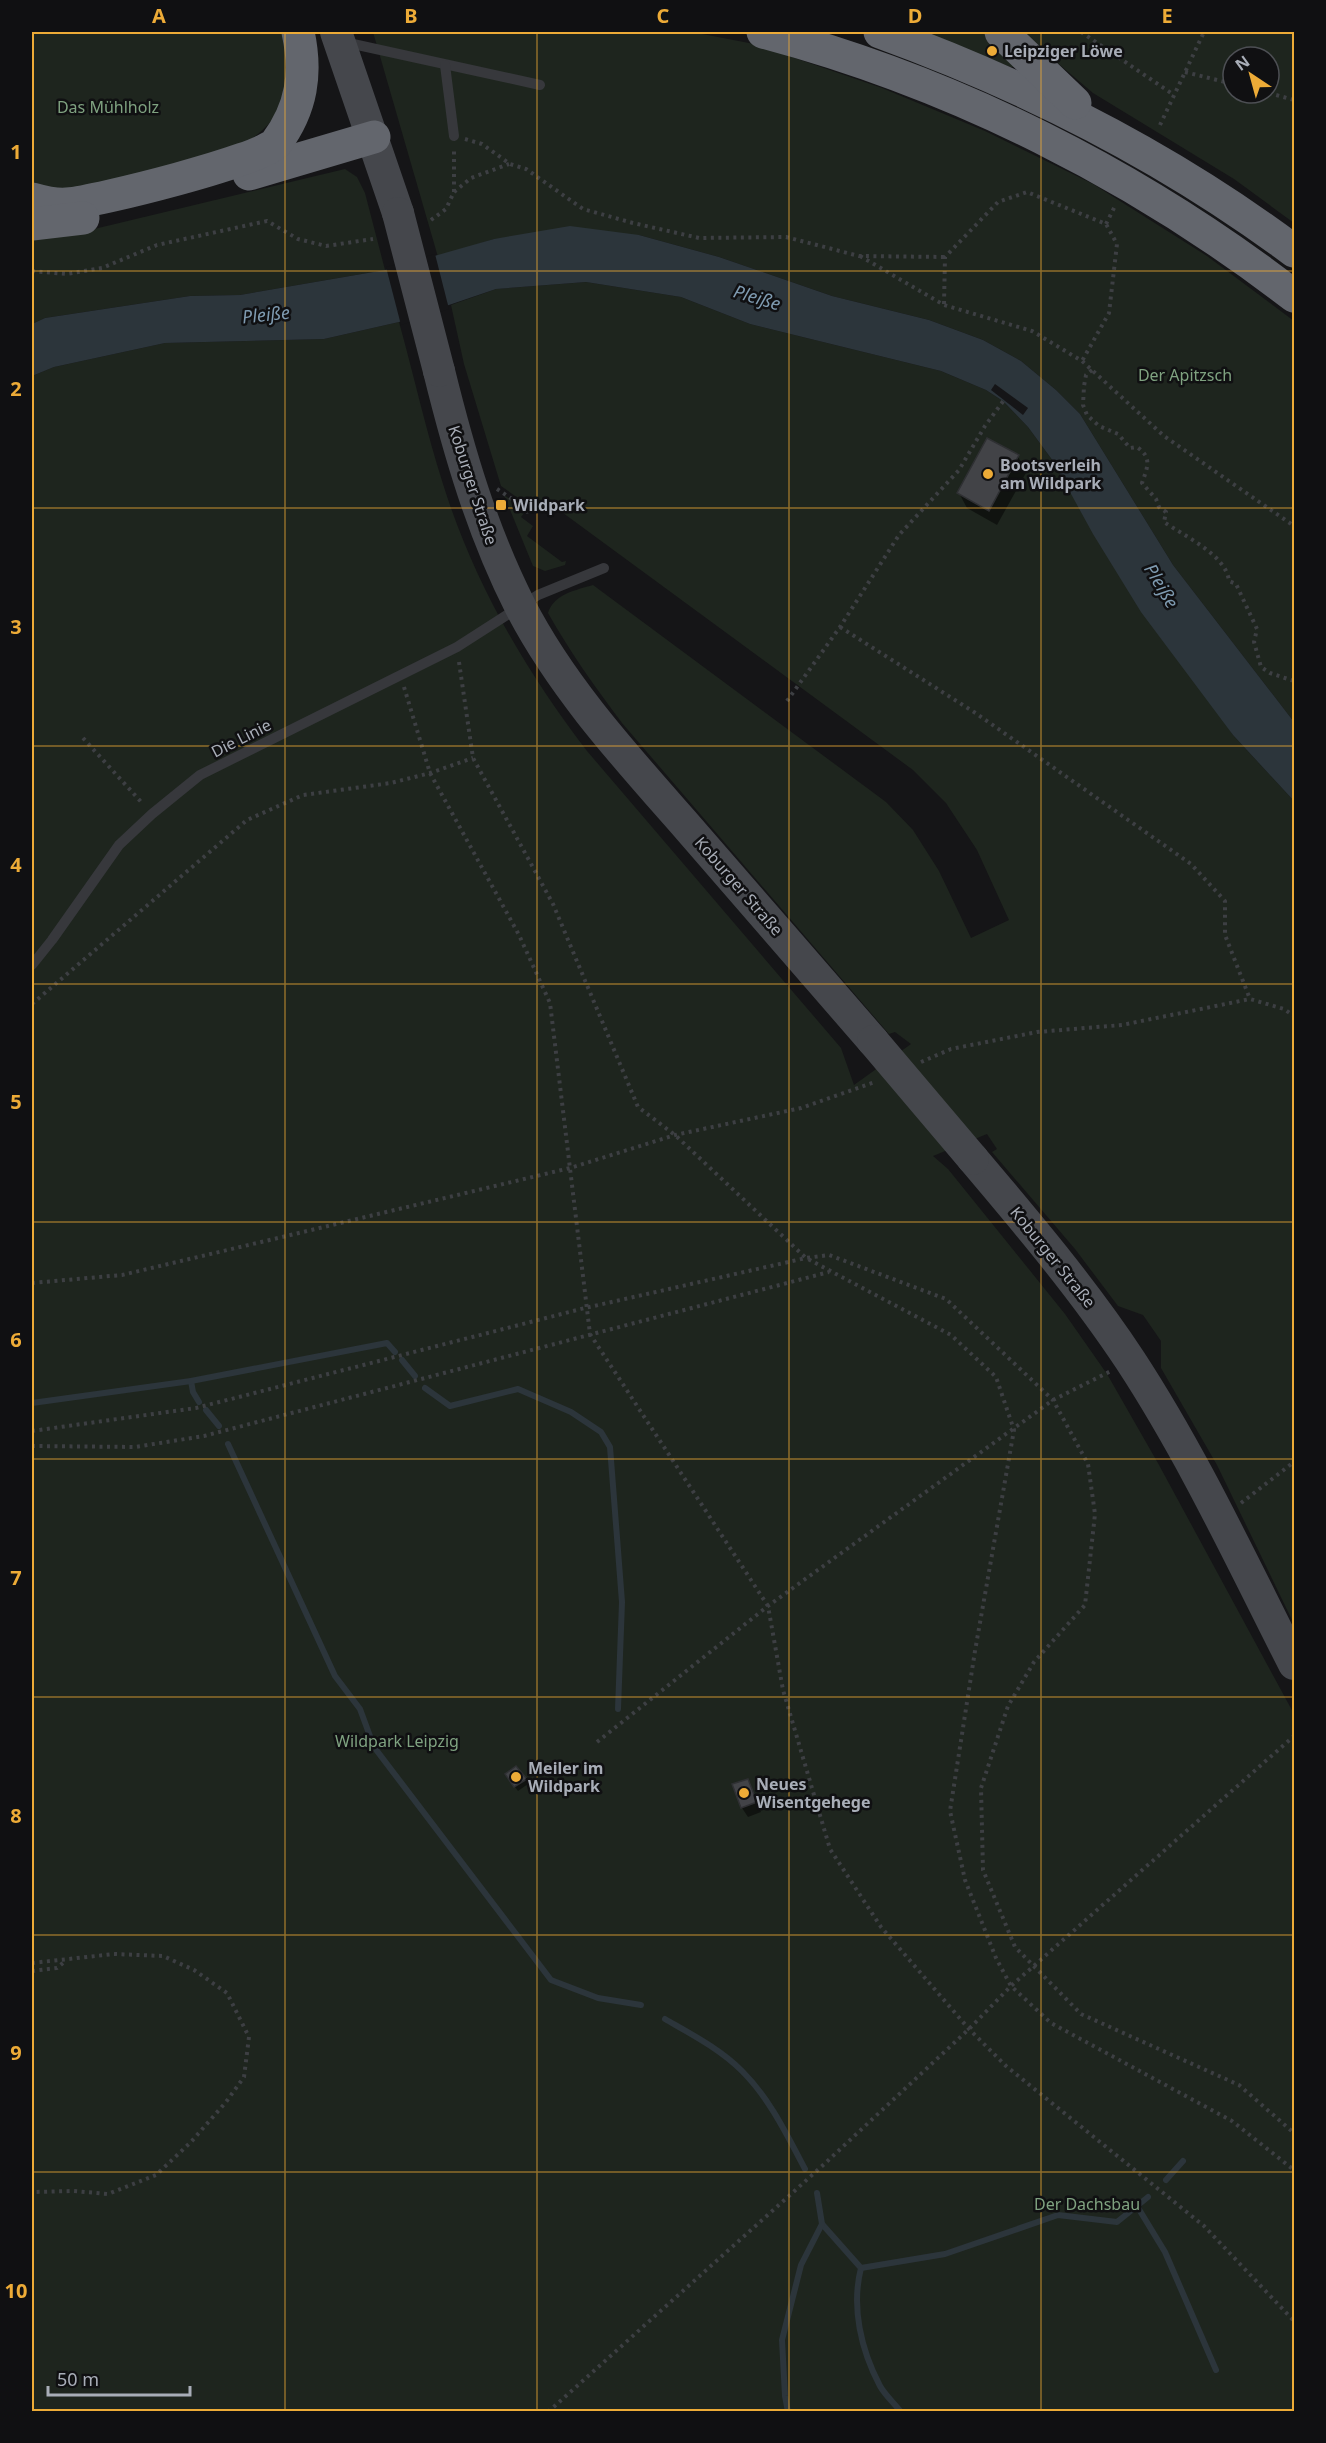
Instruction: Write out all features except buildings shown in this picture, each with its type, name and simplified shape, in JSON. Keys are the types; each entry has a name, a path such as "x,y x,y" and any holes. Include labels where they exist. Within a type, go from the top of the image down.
{"highway":[{"path":"275,146 295,109 304,79 298,32"},
{"path":"763,32 828,51 909,80 1011,123 1078,156 1203,230 1294,296"},
{"path":"880,32 942,54 1030,93 1104,131 1197,184 1294,251"},
{"path":"1001,32 1104,131"},
{"path":"32,198 65,205 97,200 226,166 275,146 370,127"},
{"path":"32,224 124,211 370,127"}],"main road":[{"name":"Koburger Straße","path":"338,37 398,213 460,455 474,499 520,607 540,642 588,710 638,771 873,1041 1082,1292 1129,1359 1176,1437 1294,1664"}],"lane":[{"path":"338,37 445,65 540,84"},
{"path":"445,65 454,136"},
{"name":"Die Linie","path":"32,965 119,845 152,814 200,775 457,647 538,595 604,568"}],"path":[{"path":"1081,32 1174,95"},
{"path":"1160,125 1204,32"},
{"path":"1185,72 1221,81"},
{"path":"431,220 446,209 454,192 454,136 482,144 510,164 526,169 583,209 633,223 699,238 786,237 859,256 945,257"},
{"path":"454,192 471,178 510,164"},
{"path":"944,305 945,257 998,202 1027,192 1106,224 1117,244 1109,314 1082,361"},
{"path":"1106,224 1118,197"},
{"path":"32,271 67,274 102,268 157,245 267,221 298,239 326,246 373,238"},
{"path":"859,256 944,305 1032,331 1082,361 1164,436 1294,526"},
{"path":"1092,370 1086,375 1084,386 1083,405 1087,415 1099,426 1118,434 1130,448 1137,447 1147,457 1149,464 1142,483 1156,499 1159,507 1166,512 1164,522 1220,560 1228,571 1229,581 1236,584 1249,608 1257,629 1254,642 1261,667 1270,673 1294,681"},
{"path":"787,701 840,627 899,535 959,470 985,426 1004,400"},
{"path":"840,627 977,714 1191,864 1226,901 1225,935 1250,999"},
{"path":"457,647 473,758 553,904 638,1107 675,1135 807,1258 951,1335 996,1377 1014,1430 975,1651 950,1811 965,1880 996,1958 1011,1986 1051,2023 1232,2121 1294,2170"},
{"path":"399,675 430,773 519,935 550,1003 585,1308 590,1334 768,1606 783,1690 831,1849 881,1927 969,2029 1006,2066 1204,2226 1294,2320"},
{"path":"83,738 152,814"},
{"path":"32,1004 247,820 303,795 391,783 430,773 473,758"},
{"path":"920,1063 951,1049 1037,1032 1122,1026 1250,999 1284,1009 1294,1016"},
{"path":"32,1283 122,1275 570,1168 675,1135 801,1108 878,1081"},
{"path":"32,1431 196,1408 585,1308 807,1258 829,1255 946,1299 1053,1400 1088,1464 1095,1514 1085,1605 1034,1662 1008,1706 981,1788 983,1870 1015,1947 1081,2014 1239,2085 1294,2133"},
{"path":"32,1446 135,1447 204,1436 830,1272"},
{"path":"597,1742 768,1606 1053,1400 1107,1374 1129,1359"},
{"path":"1219,1517 1294,1462"},
{"path":"548,2412 820,2168 969,2029 1011,1986 1294,1736"},
{"path":"32,1963 114,1954 163,1956 194,1970 227,1994 249,2037 244,2077 226,2102 191,2142 156,2175 108,2194 74,2191 32,2192"},
{"path":"32,1971 57,1968 64,1962 64,1959"}],"green space":[{"name":"Das Mühlholz","path":"32,32 286,32 290,51 288,86 284,101 265,128 234,149 77,191 32,187"},
{"name":"Der Apitzsch","path":"373,32 692,32 754,44 882,88 985,131 1093,184 1207,256 1294,321 1294,722 1173,565 1080,414 1056,390 1021,361 983,340 929,320 832,296 719,257 639,235 494,239 438,257"},
{"path":"921,32 985,32 1015,67 1010,67"},
{"path":"1021,32 1294,32 1294,223 1234,179 1093,93"},
{"path":"345,169 357,177 365,193 385,270 240,295 190,296 45,318 32,324 32,236 90,230"},
{"path":"586,282 681,297 750,324 941,371 986,390 1003,401 1028,427 1053,461 1233,735 1294,801 1294,1624 1217,1465 1161,1368 1161,1341 1143,1315 1118,1306 1075,1249 992,1152 997,1149 987,1134 933,1156 948,1169 1065,1314 1107,1374 1294,1714 1294,2411 32,2411 32,376 54,367 165,343 324,339 399,322 431,444 456,521 486,591 522,657 587,751 841,1048 854,1085 911,1044 895,1032 889,1034 622,723 583,669 548,613 555,601 566,594 593,585 886,802 913,830 939,871 971,938 1009,920 977,850 946,803 913,770 544,499 535,510 501,486 464,364 451,305 496,289"},
{"path":"504,495 526,511 521,517 533,526 527,536 562,562 566,561 565,565 545,571 533,566"}],"water":[{"name":"Pleiße","path":"570,226 639,235 719,257 832,296 929,320 983,340 1021,361 1056,390 1080,414 1173,565 1294,722 1294,801 1233,735 1141,612 1093,534 1053,461 1028,427 1003,401 986,390 941,371 750,324 681,297 586,282 496,289 399,322 324,339 165,343 54,367 32,376 32,324 45,318 190,296 240,295 385,270 494,239"}],"pier":[{"path":"435,254 449,309 401,325 386,267"},
{"path":"995,384 1028,408 1023,415 991,390"}],"waterway":[{"path":"32,1403 191,1381 387,1343 395,1352"},
{"path":"402,1360 415,1376"},
{"path":"191,1381 193,1392 199,1402"},
{"path":"425,1388 450,1406 518,1389 571,1412 601,1432 610,1447 622,1602 618,1709"},
{"path":"206,1410 219,1426"},
{"path":"228,1444 335,1676 360,1709 374,1747 551,1980 598,1998 641,2005"},
{"path":"665,2019 715,2049 742,2071 769,2105 805,2169"},
{"path":"1166,2180 1183,2161"},
{"path":"788,2412 782,2340 801,2265 822,2224 817,2193"},
{"path":"861,2268 945,2254 1058,2215 1117,2222 1148,2197"},
{"path":"1137,2206 1165,2252 1216,2370"},
{"path":"822,2224 861,2268 857,2298 863,2343 880,2386 901,2412"}],"place":[{"name":"Leipziger Löwe","path":"992,51"},
{"name":"Bootsverleih am Wildpark","path":"988,474"},
{"name":"Wildpark","path":"501,505"},
{"name":"Meiler im Wildpark","path":"516,1777"},
{"name":"Neues Wisentgehege","path":"744,1793"}],"park label":[{"name":"Wildpark Leipzig","path":"397,1741"},
{"name":"Der Dachsbau","path":"1087,2204"}]}
